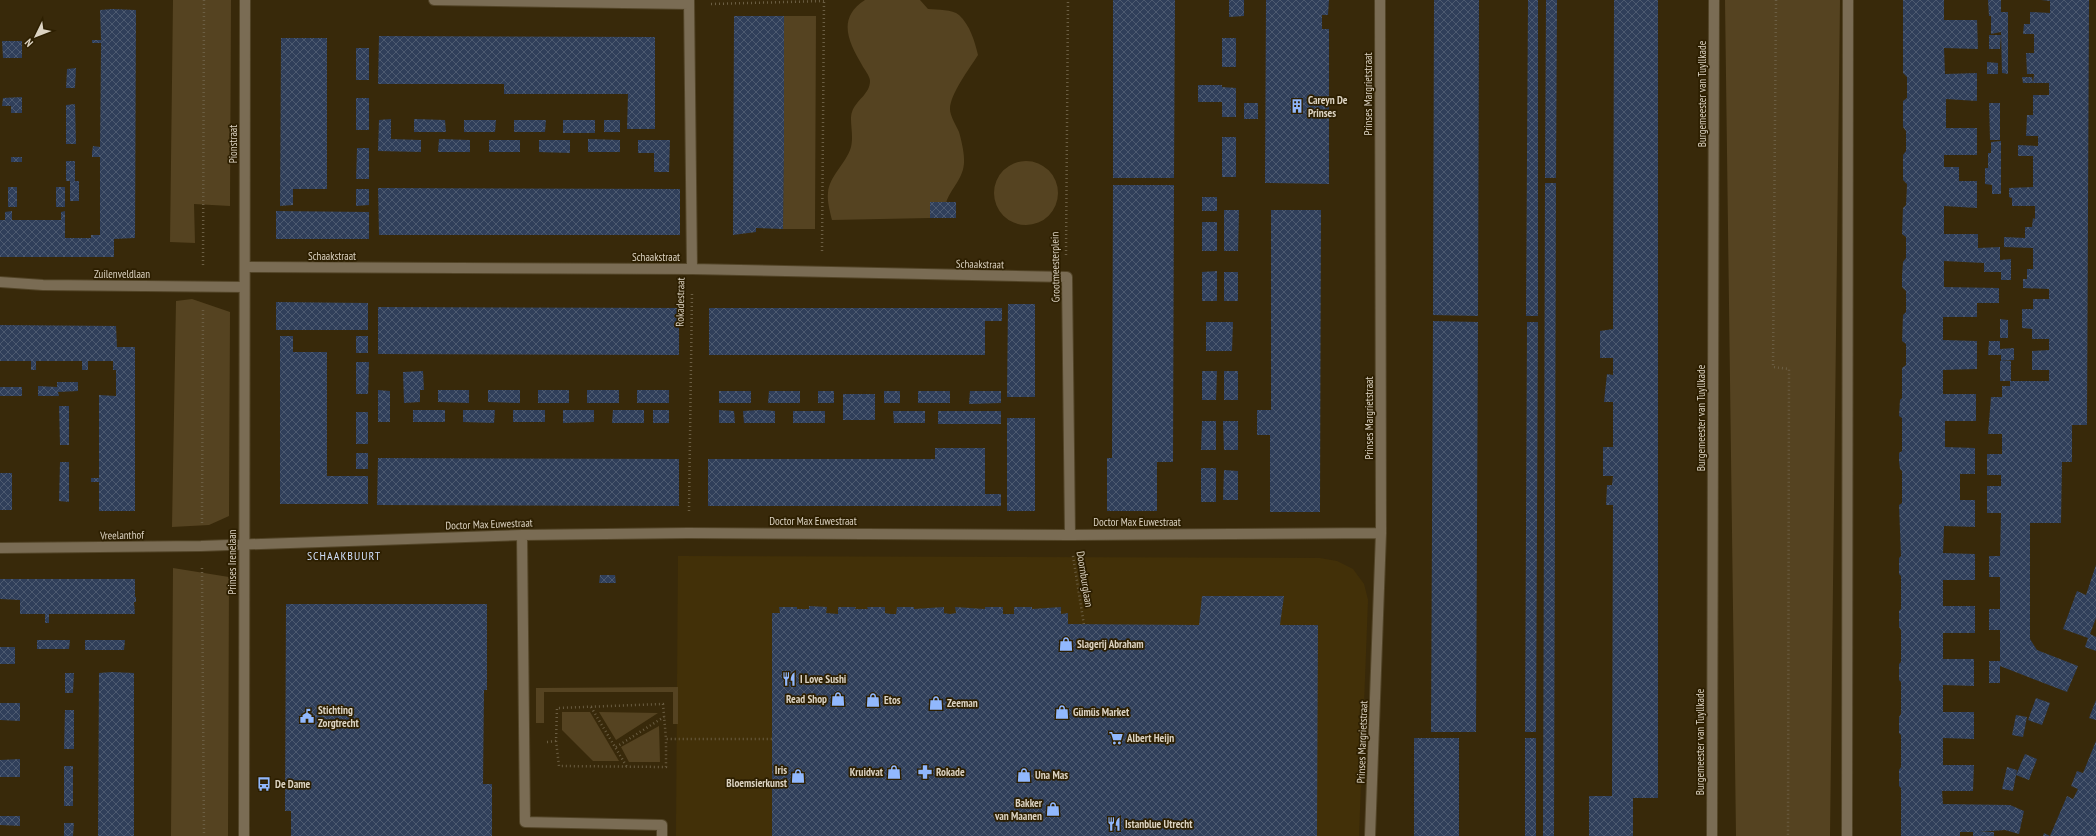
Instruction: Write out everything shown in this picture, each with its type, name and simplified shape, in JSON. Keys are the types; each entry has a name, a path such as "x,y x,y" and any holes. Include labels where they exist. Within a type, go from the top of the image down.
{"street":[{"name":"Pionstraat","path":"244,287 245,0"},
{"path":"434,0 689,2"},
{"name":"Prinses Margrietstraat","path":"1370,836 1381,533 1380,0"},
{"name":"Burgemeester van Tuyllkade","path":"1712,836 1714,0"},
{"path":"1847,836 1848,0"},
{"name":"Rokadestraat","path":"689,2 692,269"},
{"name":"Schaakstraat","path":"245,267 692,269 822,273 1067,277"},
{"name":"Grootmeesterplein","path":"1067,277 1070,534"},
{"name":"Zuilenveldlaan","path":"0,282 43,285 244,287"},
{"name":"Prinses Irenelaan","path":"244,287 244,836"},
{"name":"Doctor Max Euwestraat","path":"245,543 522,535 688,533 1381,533"},
{"path":"522,535 525,822 662,825 662,836"},
{"name":"Vreelanthof","path":"0,548 202,546 245,543"}],"path":[{"path":"203,286 204,0"},
{"name":"Grootmeesterplein","path":"1067,277 1068,0"},
{"path":"1776,0 1773,367 1788,369 1788,836"},
{"path":"689,2 824,1 822,273"},
{"name":"Rokadestraat","path":"688,533 692,269"},
{"name":"Doornburglaan","path":"1070,534 1084,625"},
{"path":"663,704 665,716 666,767 559,766 556,741 557,708 663,704"},
{"path":"591,707 627,767"},
{"path":"616,747 665,716"},
{"path":"666,739 772,738"},
{"path":"524,743 556,741"}],"shaded area":[{"path":"173,0 231,0 230,206 194,204 195,243 170,242"},
{"path":"865,0 920,0 928,9 945,10 956,13 963,19 972,34 978,55 953,96 950,109 952,118 959,132 964,152 964,166 960,177 946,203 930,202 930,218 832,220 828,199 829,187 834,175 849,153 852,138 851,115 856,104 868,90 870,81 849,39 848,30 848,22 851,14 856,7"},
{"path":"1725,0 1840,0 1830,836 1736,836"},
{"path":"784,16 816,16 815,229 783,229"},
{"path":"1026,161 1044,167 1052,175 1058,193 1052,211 1044,219 1026,225 1008,219 1000,211 994,193 1000,175 1008,167"},
{"path":"192,299 230,312 229,516 209,525 172,527 176,301"},
{"path":"678,556 1320,558 1337,561 1353,569 1364,584 1368,600 1359,836 676,836"},
{"path":"173,568 229,577 228,836 171,836"},
{"path":"678,687 678,724 673,724 673,692 544,692 544,723 536,723 536,688"},
{"path":"562,712 590,712 619,761 593,761 562,730"},
{"path":"599,712 658,713 616,740"},
{"path":"659,726 660,762 629,762 621,747"}],"building":[{"path":"1113,0 1175,0 1174,178 1113,178"},
{"path":"1229,0 1244,0 1244,16 1229,17"},
{"name":"Careyn De Prinses","path":"1266,0 1329,0 1328,15 1322,15 1322,29 1329,29 1329,184 1265,183"},
{"path":"1434,0 1479,0 1478,316 1433,315"},
{"path":"1528,0 1538,0 1538,316 1526,316"},
{"path":"1546,0 1557,0 1556,178 1545,178"},
{"path":"1614,0 1658,0 1658,798 1633,798 1633,836 1589,836 1589,796 1612,796 1613,505 1606,505 1607,485 1612,485 1613,476 1603,476 1603,447 1613,447 1613,402 1604,402 1607,374 1613,375 1613,358 1600,358 1600,331 1613,329"},
{"path":"1903,0 1944,0 1944,20 1977,20 1978,49 1944,48 1945,74 1977,73 1977,101 1946,99 1946,128 1977,128 1977,155 1944,155 1944,167 1959,167 1959,181 1977,181 1977,208 1944,206 1944,234 1978,234 1978,248 2000,247 2000,260 2011,259 2011,280 2001,280 2001,272 1984,272 1984,263 1944,261 1944,287 1999,288 1999,303 1977,303 1977,317 1943,317 1943,340 1977,341 1977,369 1943,370 1943,394 1976,394 1976,421 1945,421 1945,447 1975,448 1975,474 1960,474 1960,500 1975,500 1975,527 1944,526 1943,553 1975,554 1975,580 1943,580 1943,606 1975,606 1975,633 1943,633 1943,659 1974,659 1974,686 1943,685 1943,712 1974,712 1974,739 1943,738 1943,765 1974,765 1973,791 1942,791 1943,804 2010,805 2024,811 2019,834 2005,830 1979,832 1994,832 1994,836 1973,836 1973,832 1960,832 1960,836 1901,836 1901,788 1899,786 1899,770 1901,767 1901,735 1899,733 1899,717 1901,714 1901,682 1899,680 1899,664 1901,662 1901,630 1899,627 1899,611 1901,609 1901,576 1899,574 1899,558 1901,556 1899,505 1902,503 1902,471 1900,469 1899,453 1902,451 1902,418 1899,416 1900,400 1902,398 1902,368 1906,365 1906,344 1902,341 1903,315 1906,312 1906,291 1902,287 1902,276 1903,262 1906,258 1906,237 1902,234 1903,208 1906,205 1907,184 1903,180 1903,155 1906,151 1906,131 1903,127 1903,101 1907,98 1907,77 1903,73"},
{"path":"1988,0 2001,0 2001,12 2008,12 2008,74 2002,73 2001,32 1991,34 1991,16 1989,16"},
{"path":"2041,0 2089,0 2087,425 2072,425 2072,462 2062,462 2061,523 2030,523 2030,639 2037,650 2078,666 2067,692 2000,666 2000,683 1989,683 1989,661 2000,661 2000,630 1989,630 1989,609 2000,609 2000,577 1989,577 1989,556 2000,556 2001,513 1987,513 1987,486 2001,486 2001,475 1987,475 1987,454 2002,454 2002,434 1988,434 1991,397 2002,397 2002,386 2010,386 2010,381 2000,381 2000,361 2011,361 2011,381 2049,381 2049,370 2032,370 2032,351 2049,350 2049,339 2032,339 2032,329 2022,328 2022,309 2033,309 2033,299 2049,299 2049,289 2023,288 2023,279 2027,279 2027,269 2033,269 2033,248 2004,247 2004,237 2025,238 2025,227 2032,227 2033,218 2035,219 2035,206 2012,206 2012,198 2009,197 2009,188 2033,187 2033,156 2018,156 2018,145 2038,146 2038,136 2026,136 2027,115 2033,115 2033,95 2049,95 2049,83 2033,83 2034,74 2027,74 2026,53 2034,53 2034,34 2023,34 2024,24 2030,24 2030,12 2050,13 2050,1"},
{"path":"100,10 136,10 135,238 114,239 114,257 0,257 0,220 5,220 5,212 12,211 12,220 61,220 61,212 65,211 65,238 91,238 91,235 100,235 100,157 92,157 92,152 93,146 100,147 101,43 92,43 92,40 101,40"},
{"path":"734,16 784,16 784,149 783,229 756,228 756,232 733,235"},
{"path":"1989,35 2001,35 2000,49 1989,49"},
{"path":"379,36 655,37 655,129 627,129 628,94 504,94 504,84 378,84"},
{"path":"281,38 327,38 327,189 293,189 293,205 280,206"},
{"path":"1222,38 1236,38 1236,67 1222,67"},
{"path":"2,41 22,41 22,58 3,58"},
{"path":"356,48 369,48 369,80 356,80"},
{"path":"1987,62 1998,63 1998,74 1987,74"},
{"path":"76,68 75,88 66,88 67,69"},
{"path":"2022,77 2032,77 2033,83 2023,83"},
{"path":"1198,85 1222,85 1222,87 1236,88 1236,117 1222,117 1222,102 1198,102"},
{"path":"22,97 22,113 11,113 11,106 2,106 3,98"},
{"path":"356,98 369,98 369,130 356,130"},
{"path":"1244,103 1258,103 1258,119 1244,119"},
{"path":"1989,103 2000,103 2000,140 1990,140"},
{"path":"75,104 76,144 66,144 66,105"},
{"path":"391,119 391,139 421,140 421,152 378,151 379,120"},
{"path":"414,119 445,120 446,132 414,132"},
{"path":"464,120 496,120 495,132 464,132"},
{"path":"514,120 546,120 545,132 514,132"},
{"path":"563,120 595,120 595,133 563,133"},
{"path":"604,120 620,120 620,132 604,132"},
{"path":"1222,137 1236,137 1236,177 1222,177"},
{"path":"439,139 470,140 470,152 438,152"},
{"path":"588,139 620,140 620,152 588,152"},
{"path":"489,140 520,140 520,152 489,152"},
{"path":"539,140 570,140 570,153 539,152"},
{"path":"638,140 670,140 669,172 654,172 654,153 638,153"},
{"path":"2001,141 2001,194 1992,194 1992,185 1985,184 1985,168 1988,168 1988,153 1991,153 1991,142"},
{"path":"357,148 369,148 369,179 356,179"},
{"path":"11,157 22,157 22,162 11,162"},
{"path":"66,161 75,161 75,181 79,181 79,201 70,201 70,181 66,181"},
{"path":"1545,183 1556,183 1554,836 1543,836"},
{"path":"1113,185 1174,185 1173,462 1157,462 1157,511 1107,511 1107,458 1112,458"},
{"path":"8,187 17,187 17,207 8,207"},
{"path":"56,187 65,187 65,207 56,207"},
{"path":"378,188 680,189 680,235 379,235"},
{"path":"356,189 369,189 369,205 356,206"},
{"path":"1202,197 1217,197 1217,211 1202,211"},
{"path":"930,202 956,202 956,218 930,218"},
{"path":"1224,210 1239,210 1238,251 1224,251"},
{"path":"1271,210 1321,210 1320,512 1270,512 1270,435 1257,435 1257,410 1271,410"},
{"path":"276,211 369,212 369,239 276,239"},
{"path":"1202,222 1217,222 1217,251 1202,251"},
{"path":"1217,271 1217,301 1202,301 1202,272"},
{"path":"1224,272 1238,272 1238,301 1224,301"},
{"path":"276,302 368,303 368,330 276,330"},
{"path":"1008,304 1035,304 1035,397 1007,397"},
{"path":"378,307 679,308 679,355 378,354"},
{"path":"709,308 1002,308 1002,321 985,321 985,355 709,355"},
{"path":"2000,319 2008,320 2008,338 2000,338"},
{"path":"1433,321 1478,322 1476,732 1431,732"},
{"path":"1206,322 1233,322 1232,351 1206,351"},
{"path":"1527,322 1538,322 1536,732 1525,732"},
{"path":"0,325 116,326 117,347 135,347 135,511 99,511 99,482 91,482 91,478 99,478 99,395 116,396 116,370 113,370 113,361 88,361 88,370 82,370 82,361 36,361 36,370 31,370 31,361 0,361"},
{"path":"280,336 293,336 293,352 327,352 327,476 368,476 368,504 280,504"},
{"path":"356,336 368,336 368,353 356,353"},
{"path":"1989,341 2000,341 2000,349 2014,348 2014,360 2001,361 2001,355 1988,355"},
{"path":"356,362 369,362 368,394 356,394"},
{"path":"423,371 424,390 420,390 420,402 404,403 403,372"},
{"path":"1202,371 1217,371 1216,400 1202,400"},
{"path":"1224,371 1238,371 1238,400 1224,400"},
{"path":"57,382 78,382 78,391 58,392 59,396 38,396 38,386 57,387"},
{"path":"0,387 22,387 22,396 0,396"},
{"path":"378,390 390,391 390,422 378,422"},
{"path":"438,390 469,390 469,403 438,402"},
{"path":"488,390 520,390 520,403 488,402"},
{"path":"538,390 569,390 569,403 538,403"},
{"path":"587,390 619,390 619,403 587,403"},
{"path":"637,390 669,390 669,403 637,403"},
{"path":"719,391 751,391 751,403 719,403"},
{"path":"769,391 800,391 800,403 768,403"},
{"path":"818,391 834,391 834,403 818,403"},
{"path":"884,391 900,391 900,403 884,403"},
{"path":"918,391 950,391 950,403 918,403"},
{"path":"970,391 1001,391 1001,403 969,404"},
{"path":"843,394 875,394 875,420 843,420"},
{"path":"59,406 69,406 69,445 60,445"},
{"path":"413,410 445,410 445,422 413,422"},
{"path":"463,410 495,410 494,423 463,422"},
{"path":"513,410 545,410 545,422 513,422"},
{"path":"563,410 594,410 594,422 563,423"},
{"path":"613,410 644,410 644,423 612,423"},
{"path":"653,410 669,410 669,423 653,423"},
{"path":"719,410 734,411 735,423 719,423"},
{"path":"743,411 775,411 775,423 744,423"},
{"path":"793,411 825,411 825,423 793,423"},
{"path":"893,411 925,411 925,423 894,423"},
{"path":"938,411 1001,411 1001,424 938,424"},
{"path":"356,412 368,412 368,444 356,444"},
{"path":"1007,418 1035,418 1035,511 1007,511"},
{"path":"1202,421 1216,421 1216,450 1201,450"},
{"path":"1223,421 1238,421 1238,450 1224,450"},
{"path":"935,448 985,448 985,494 1001,494 1001,506 708,506 708,459 935,459"},
{"path":"356,453 368,453 368,469 356,469"},
{"path":"378,458 679,459 679,506 377,505"},
{"path":"60,462 69,462 69,502 59,501"},
{"path":"1201,468 1216,468 1216,502 1201,502"},
{"path":"1224,470 1238,471 1238,500 1223,500"},
{"path":"0,473 12,473 12,510 0,510"},
{"path":"2096,565 2096,618 2090,634 2096,637 2096,651 2085,647 2088,638 2063,629 2077,591 2086,595"},
{"path":"600,575 615,575 616,583 599,583"},
{"path":"0,579 135,579 135,614 49,614 49,623 45,623 45,614 20,614 20,600 0,599"},
{"path":"1202,596 1284,596 1280,625 1318,625 1317,836 772,836 772,613 780,613 779,607 809,609 809,606 827,607 826,613 838,614 838,607 868,609 867,607 885,607 885,613 896,614 897,607 914,607 914,609 944,607 944,613 950,614 956,613 955,607 985,609 985,607 1003,607 1003,614 1014,614 1014,607 1032,607 1032,609 1061,607 1061,614 1068,613 1068,624 1199,625"},
{"path":"286,604 487,604 487,690 484,690 483,784 492,784 492,836 291,836 291,811 285,811"},
{"path":"37,640 70,640 69,649 37,649"},
{"path":"85,640 125,640 124,650 85,650"},
{"path":"0,647 15,647 15,664 0,664"},
{"path":"65,673 74,673 73,693 65,693"},
{"path":"99,673 134,673 134,836 98,836"},
{"path":"2036,698 2050,703 2042,725 2028,720"},
{"path":"2096,700 2096,720 2089,718"},
{"path":"0,703 20,703 20,721 0,720"},
{"path":"65,710 74,710 74,749 64,749"},
{"path":"2016,715 2027,717 2023,737 2012,735"},
{"path":"1414,738 1459,738 1459,836 1414,836"},
{"path":"1525,738 1536,738 1536,836 1525,836"},
{"path":"2096,741 2096,836 2050,836 2067,796 2073,799 2078,789 2071,786 2077,771 2083,773"},
{"path":"2025,754 2037,759 2029,780 2016,775"},
{"path":"20,759 20,777 0,777 0,760"},
{"path":"64,766 73,766 73,806 64,806"},
{"path":"2007,767 2017,770 2013,791 2002,789"},
{"path":"0,816 20,816 20,826 0,825"},
{"path":"64,823 74,823 73,836 64,836"},
{"path":"2044,833 2050,836 2043,836"}],"place":[{"name":"Careyn De Prinses","path":"1297,106"},
{"name":"Slagerij Abraham","path":"1066,644"},
{"name":"I Love Sushi","path":"789,679"},
{"name":"Read Shop","path":"838,699"},
{"name":"Etos","path":"873,700"},
{"name":"Zeeman","path":"936,703"},
{"name":"Gümüs Market","path":"1062,712"},
{"name":"Stichting Zorgtrecht","path":"307,716"},
{"name":"Albert Heijn","path":"1116,738"},
{"name":"Kruidvat","path":"894,772"},
{"name":"Rokade","path":"925,772"},
{"name":"Una Mas","path":"1024,775"},
{"name":"Iris Bloemsierkunst","path":"798,776"},
{"name":"De Dame","path":"264,784"},
{"name":"Bakker van Maanen","path":"1053,809"},
{"name":"Istanblue Utrecht","path":"1114,824"}],"district":[{"name":"SCHAAKBUURT","path":"344,556"}]}
